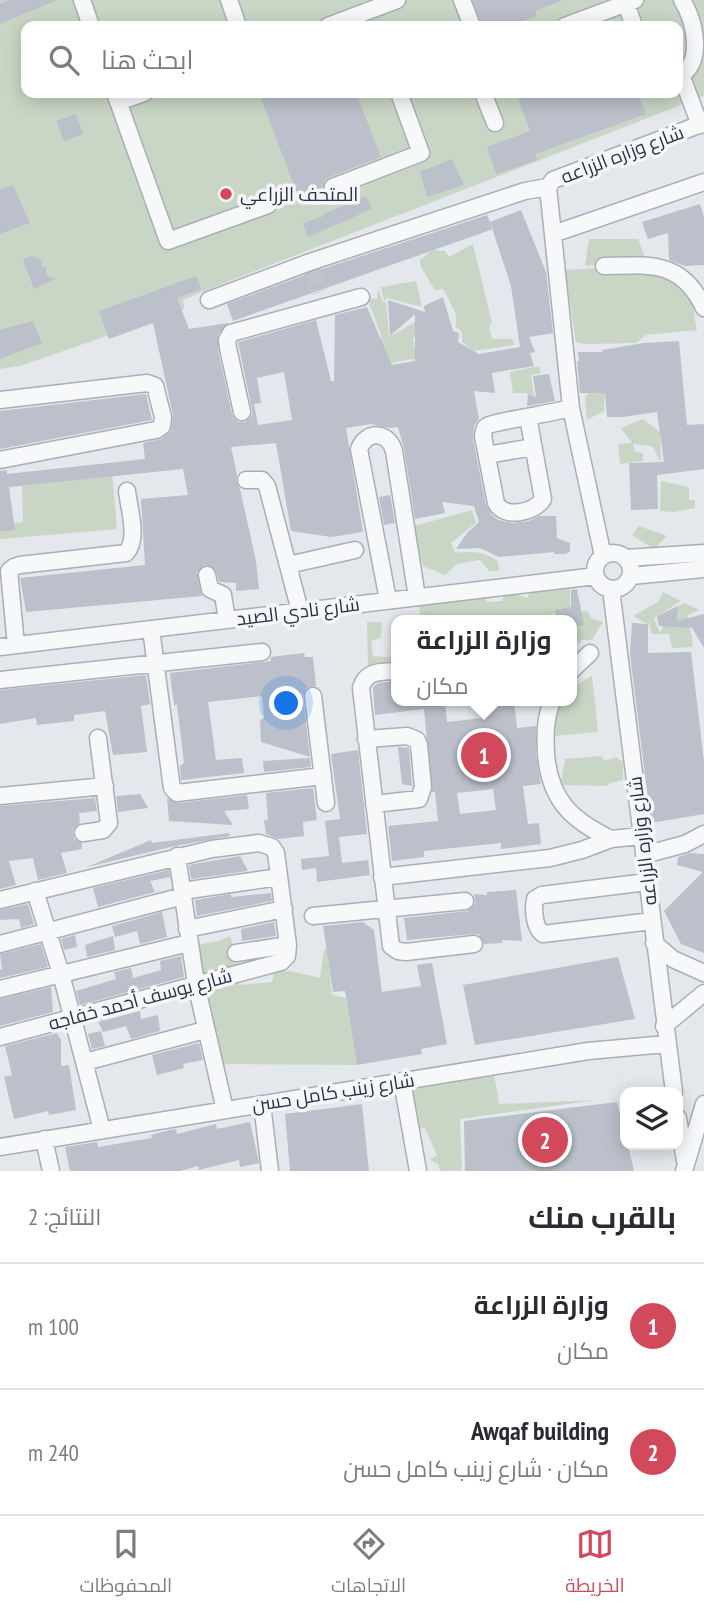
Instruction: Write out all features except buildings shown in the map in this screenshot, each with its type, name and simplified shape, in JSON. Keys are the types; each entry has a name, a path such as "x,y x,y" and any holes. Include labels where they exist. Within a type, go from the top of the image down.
{"street":[{"path":"82,0 89,21"},
{"path":"229,0 236,21"},
{"path":"338,21 368,5 397,0"},
{"path":"462,0 470,21"},
{"path":"682,0 699,43 700,53 691,71 683,74"},
{"path":"579,21 631,2 633,21"},
{"path":"683,84 702,124"},
{"path":"117,98 168,241 268,205"},
{"path":"333,187 421,153 402,98"},
{"path":"485,98 495,123"},
{"name":"شارع وزاره الزراعه","path":"603,556 571,408 548,187 553,180 702,124"},
{"path":"553,234 704,182"},
{"path":"209,300 524,191 548,187"},
{"path":"604,267 665,267 683,278 702,298"},
{"path":"242,412 228,348 227,340 231,333 322,299 361,297"},
{"path":"0,400 147,383 155,386 163,418 162,426 156,430 0,460"},
{"path":"528,418 542,499 534,508 511,513 499,509 496,503 483,436 487,425 571,408"},
{"path":"388,600 359,449 369,436 377,435 386,437 392,443 418,597"},
{"path":"487,456 533,447"},
{"path":"246,480 262,480 267,486 300,611"},
{"path":"8,646 9,572 20,565 126,553 133,539 127,491"},
{"path":"288,565 355,550"},
{"path":"379,556 410,551"},
{"path":"626,558 631,576 625,584 611,589 600,583 596,576 596,565 603,556 612,553 626,558 704,553"},
{"path":"631,576 704,569"},
{"path":"207,575 210,589 223,595 227,620"},
{"name":"شارع نادي الصيد","path":"8,646 596,576"},
{"name":"شارع وزاره الزراعه","path":"611,589 673,1087"},
{"path":"151,629 172,788 177,793 323,776"},
{"path":"577,655 619,651"},
{"path":"0,680 262,652"},
{"path":"577,666 594,653"},
{"path":"391,671 370,673 363,679 361,688 391,946 398,951 474,944"},
{"path":"313,696 327,803"},
{"path":"550,706 545,733 547,766 552,786 562,804 576,820 611,839"},
{"path":"366,739 413,736 417,740 420,756 423,788 418,799 374,804"},
{"path":"83,833 103,830 109,823 98,738"},
{"path":"0,796 105,786"},
{"path":"643,855 685,844 704,834"},
{"path":"382,877 550,858 583,850 611,839 641,836"},
{"path":"0,900 177,856 259,843 272,847 276,853 288,945 236,953"},
{"path":"177,856 196,984 225,1110"},
{"path":"0,944 182,893 279,877"},
{"path":"647,882 542,895 535,899 534,903 537,928 542,934 652,921"},
{"path":"35,891 61,974 102,1130"},
{"path":"313,916 465,901"},
{"path":"0,989 61,974 284,909"},
{"path":"654,943 673,959 704,973"},
{"name":"شارع يوسف أحمد خفاجه","path":"0,1037 281,962 286,956 288,945"},
{"path":"664,1026 704,993"},
{"path":"85,1062 205,1030"},
{"name":"شارع زينب كامل حسن","path":"0,1147 588,1051 666,1044"},
{"path":"402,1081 418,1171"},
{"path":"262,1104 270,1171"},
{"path":"685,1167 704,1104"},
{"path":"44,1139 51,1171"}],"green space":[{"name":"المتحف الزراعي","path":"0,0 704,0 704,96 204,291 183,300 184,309 20,366 0,369"},
{"path":"589,239 638,239 646,260 585,266"},
{"path":"473,244 492,323 489,327 492,339 512,339 515,345 474,351 462,342 462,332 456,327 456,314 443,289 435,290 421,267 420,260 432,250 445,251 449,257"},
{"path":"648,269 672,276 682,283 689,293 697,330 646,335 636,343 576,342 565,270"},
{"path":"416,281 422,307 387,298 384,301 381,287"},
{"path":"378,289 383,302 386,302 389,337 417,321 418,336 413,338 414,346 424,357 367,367 376,339 382,338 367,298 377,299"},
{"path":"539,366 541,373 531,375 535,401 529,400 527,393 513,393 510,372"},
{"path":"596,383 605,390 604,411 587,420 585,398"},
{"path":"643,419 660,432 661,462 652,446 633,444 635,452 643,453 643,461 620,464 618,444 632,443 621,428"},
{"path":"112,472 117,529 0,539 0,525 23,522 22,486"},
{"path":"661,481 689,487 689,500 695,500 695,508 674,512 660,511"},
{"path":"472,510 476,523 451,543 455,553 473,552 487,555 498,561 499,571 489,571 480,560 457,564 445,575 423,566 411,527"},
{"path":"639,526 667,536 654,549 632,535"},
{"path":"556,585 570,588 570,608 552,615 420,615 419,607 408,605 484,594 487,602 502,601 505,591 517,589 518,595 527,598 533,588"},
{"path":"663,592 681,601 654,618 660,633 663,626 677,626 678,606 685,603 699,610 688,615 692,647 672,648 669,634 652,634 649,625 633,616 659,601"},
{"path":"588,612 591,618 603,622 592,640 582,640 577,645 576,615"},
{"path":"367,622 382,622 381,638 371,641 373,656 390,657 391,653 391,667 368,669"},
{"path":"592,676 598,732 555,736 549,722 557,706 577,706 577,684"},
{"path":"601,756 605,761 616,757 623,762 623,780 607,786 561,785 565,759"},
{"path":"230,936 233,946 245,949 245,959 235,962 236,971 198,982 197,945"},
{"path":"327,948 332,995 346,998 357,1065 214,1064 201,987 239,979 239,985 272,982 274,972 290,971 320,978 324,950"},
{"path":"494,1074 499,1104 597,1100 460,1119 462,1171 440,1171 438,1164 430,1160 437,1155 425,1128 415,1130 404,1089"}],"tunnel":[{"path":"311,269 320,292"}],"place":[{"name":"المتحف الزراعي","path":"226,194"},
{"name":"وزارة الزراعة","path":"484,755"},
{"name":"Awqaf building","path":"545,1140"}]}
